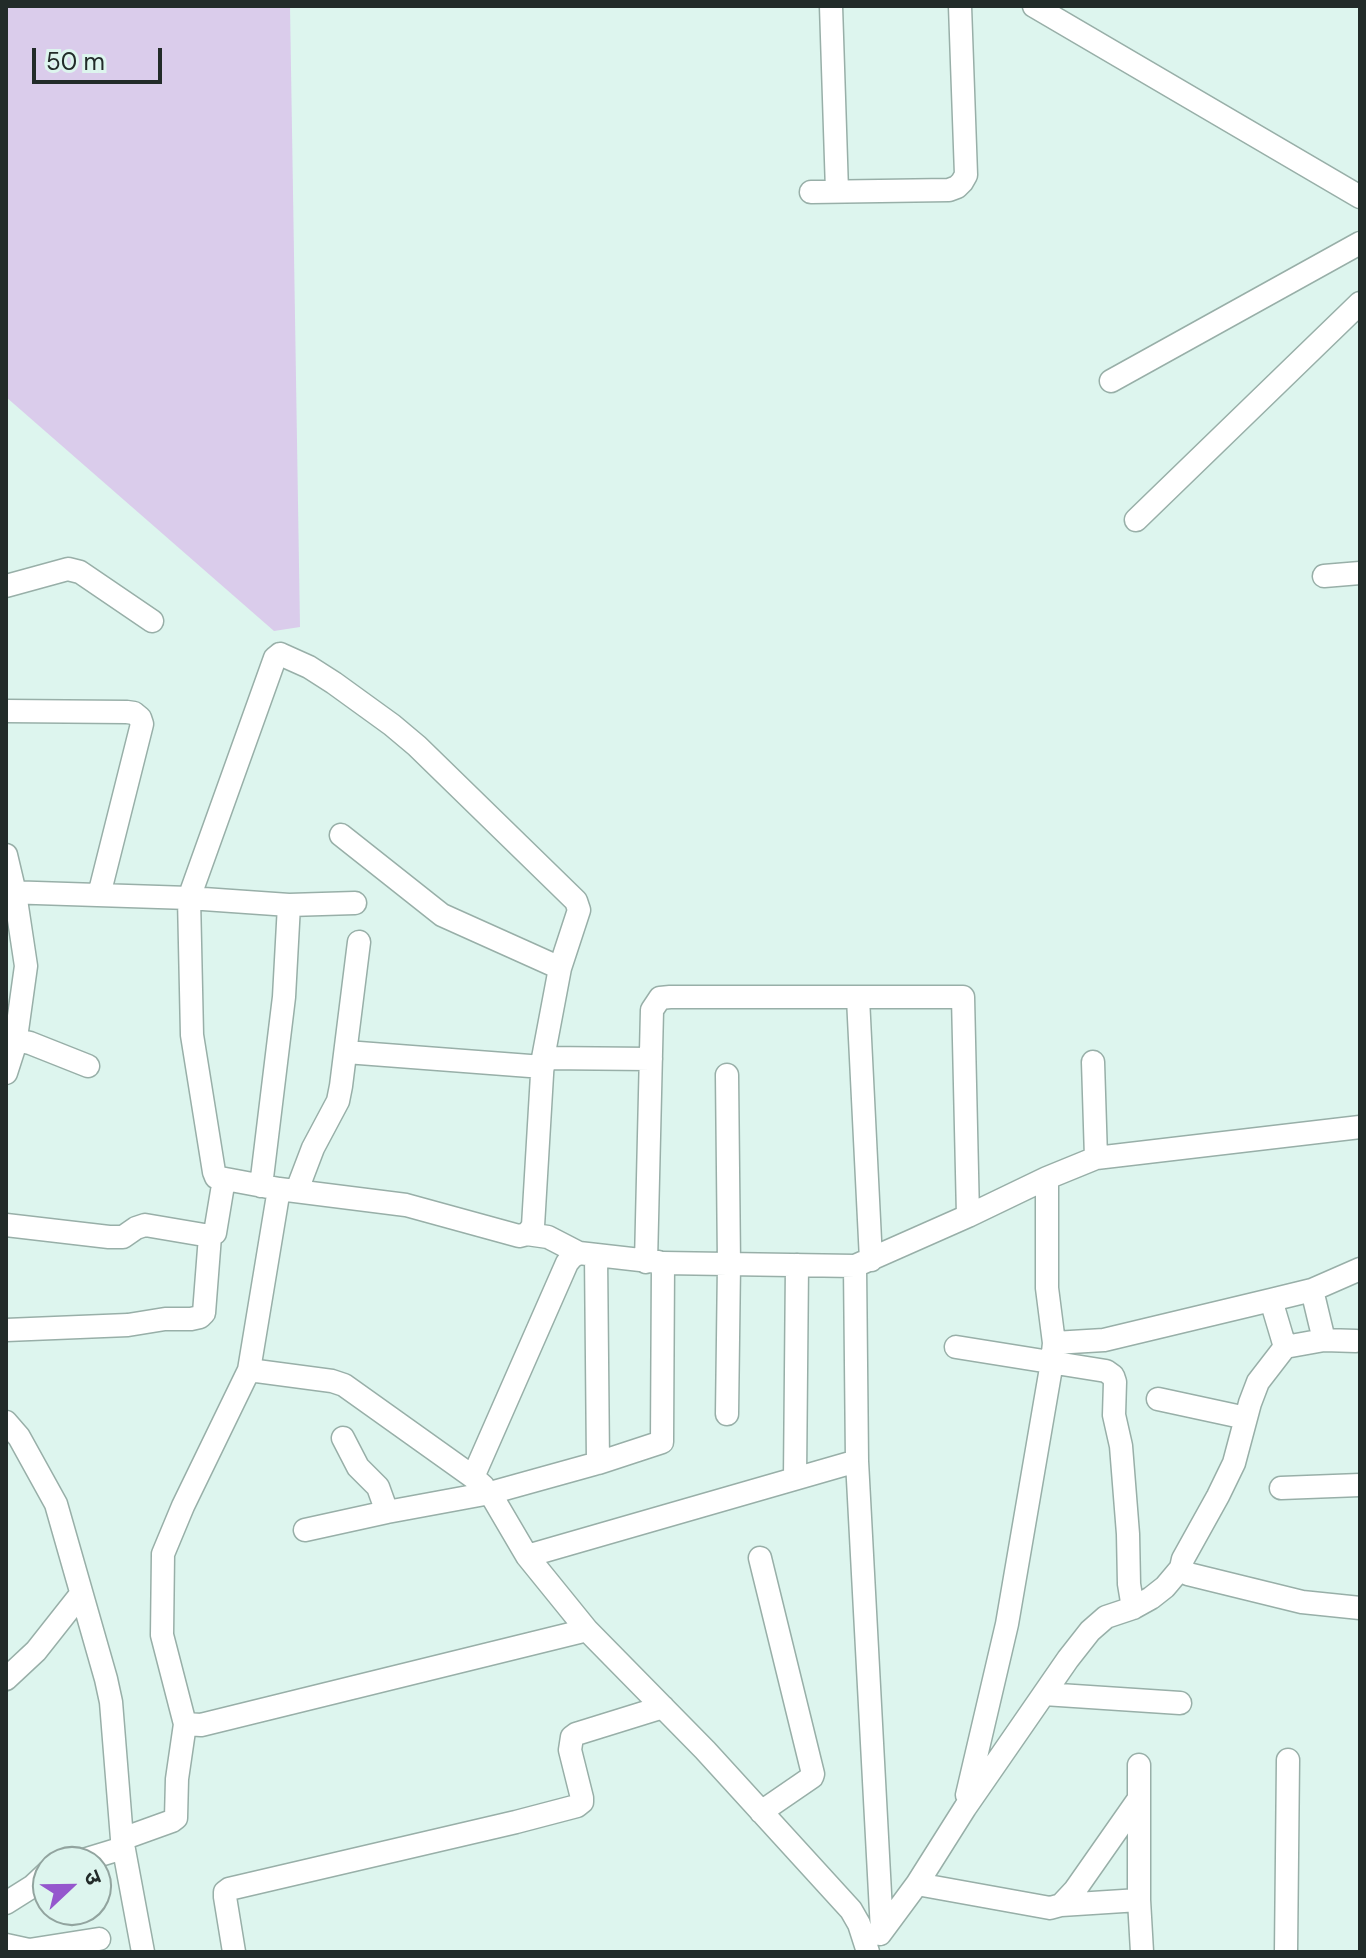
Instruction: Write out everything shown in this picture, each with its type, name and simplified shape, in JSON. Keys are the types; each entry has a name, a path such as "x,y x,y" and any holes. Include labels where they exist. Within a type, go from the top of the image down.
{"street":[{"path":"831,6 837,191"},
{"path":"811,192 949,190 962,182 966,175 960,6"},
{"path":"1034,6 1360,197"},
{"path":"1111,381 1360,243"},
{"path":"1136,520 1360,303"},
{"path":"6,586 68,569 80,572 152,621"},
{"path":"1324,576 1360,573"},
{"path":"527,1234 533,1226 543,1063 560,968 579,910 576,901 417,746 334,683 280,654 275,658 189,898 192,1035 216,1177 406,1205 519,1236 548,1237 588,1254 654,1262 863,1263 1096,1158 1360,1127"},
{"path":"6,711 127,712 140,718 142,724 99,895"},
{"path":"341,835 442,915 560,968"},
{"path":"6,855 10,893 26,966 16,1040 6,1073"},
{"path":"10,893 189,898 289,905 355,903"},
{"path":"112,1848 176,1818 177,1779 185,1724 162,1635 163,1554 249,1370 279,1188 289,905"},
{"path":"279,1188 313,1148 338,1101 359,942"},
{"path":"305,1530 490,1493 659,1445 663,1439 654,1262 651,1059 652,1010 660,998 963,997 968,1216"},
{"path":"858,998 863,1263 857,1461 882,1931"},
{"path":"16,1040 88,1066"},
{"path":"346,1052 543,1063 651,1059"},
{"path":"1093,1062 1096,1158"},
{"path":"727,1075 727,1414"},
{"path":"965,1808 1007,1624 1053,1353 1047,1288 1047,1178"},
{"path":"6,1225 123,1237 145,1225 210,1236 215,1233 224,1179"},
{"path":"6,1330 128,1325 200,1317 204,1313 210,1236"},
{"path":"588,1254 598,1463"},
{"path":"473,1477 567,1263 572,1257 588,1254"},
{"path":"795,1478 797,1265"},
{"path":"1053,1353 1312,1290 1360,1269"},
{"path":"1312,1290 1324,1340"},
{"path":"1271,1300 1285,1347"},
{"path":"249,1370 344,1385 473,1477 490,1493 527,1556 587,1630 663,1707 851,1910 868,1952 1090,1631 1106,1617 1151,1598 1181,1568 1234,1463 1258,1382 1285,1347 1324,1340 1356,1341"},
{"path":"956,1347 1053,1353 1113,1376 1133,1608"},
{"path":"1158,1399 1246,1418"},
{"path":"6,1422 19,1437 56,1504 106,1679 111,1702 122,1844 143,1952"},
{"path":"343,1438 358,1467 378,1487 387,1512"},
{"path":"527,1556 857,1461"},
{"path":"1281,1488 1360,1485"},
{"path":"760,1558 813,1774 761,1812"},
{"path":"1181,1568 1188,1574 1302,1602 1360,1608"},
{"path":"6,1679 36,1651 81,1594"},
{"path":"185,1724 201,1725 587,1630"},
{"path":"1044,1694 1180,1703"},
{"path":"234,1952 225,1897 229,1889 577,1806 582,1798 570,1750 572,1737 663,1707"},
{"path":"1286,1952 1288,1760"},
{"path":"1139,1765 1142,1952"},
{"path":"1061,1905 1075,1890 1138,1800"},
{"path":"917,1884 1050,1908 1139,1900"},
{"path":"6,1903 32,1887"},
{"path":"6,1945 29,1950 99,1939"}],"shaded area":[{"path":"6,6 290,6 300,627 274,631 6,397"}]}
